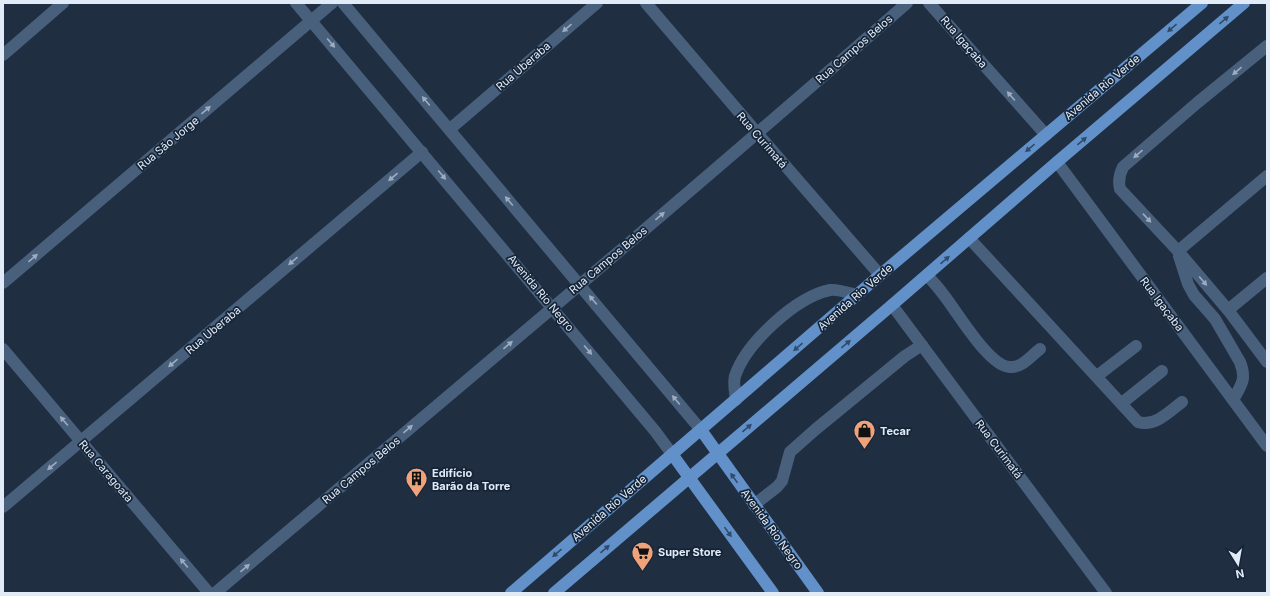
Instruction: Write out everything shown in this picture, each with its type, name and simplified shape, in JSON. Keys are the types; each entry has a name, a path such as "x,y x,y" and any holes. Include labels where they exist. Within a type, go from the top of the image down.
{"main road":[{"name":"Avenida Rio Verde","path":"511,593 880,275 1202,3"},
{"path":"554,593 1244,3"},
{"name":"Avenida Rio Negro","path":"701,430 818,593"},
{"name":"Avenida Rio Negro","path":"672,454 773,593"}],"street":[{"path":"3,55 63,3"},
{"name":"Avenida Rio Negro","path":"296,3 553,308 655,431 672,454"},
{"name":"Rua São Jorge","path":"3,283 332,3"},
{"name":"Avenida Rio Negro","path":"343,3 701,430"},
{"name":"Rua Uberaba","path":"450,129 597,3"},
{"name":"Rua Curimatá","path":"646,3 880,275"},
{"name":"Rua Campos Belos","path":"215,593 553,308 907,3"},
{"name":"Rua Igaçaba","path":"930,3 1046,135"},
{"path":"1267,46 1167,128 1123,167 1120,172 1118,183 1120,189 1178,251 1228,310 1267,362"},
{"name":"Rua Uberaba","path":"3,507 422,152"},
{"name":"Rua Igaçaba","path":"1057,162 1267,446"},
{"path":"1178,251 1267,176"},
{"path":"969,238 1138,422 1146,424 1155,422 1182,402"},
{"path":"1178,251 1188,284 1194,294 1215,320 1240,362 1243,370 1244,375 1242,382 1233,400"},
{"path":"927,275 942,292 983,349 997,362 1010,368 1022,364 1040,349"},
{"path":"1228,310 1267,278"},
{"path":"736,400 734,377 742,360 770,327 792,307 815,294 832,290 857,295"},
{"name":"Rua Curimatá","path":"892,305 1106,593"},
{"path":"754,505 778,487 782,481 790,452 905,356 922,345"},
{"path":"1097,376 1136,346"},
{"name":"Rua Caragoata","path":"3,349 210,593"},
{"path":"1122,403 1162,371"}],"place":[{"name":"Tecar","path":"865,450"},
{"name":"Edifício Barão da Torre","path":"416,498"},
{"name":"Super Store","path":"642,572"}]}
